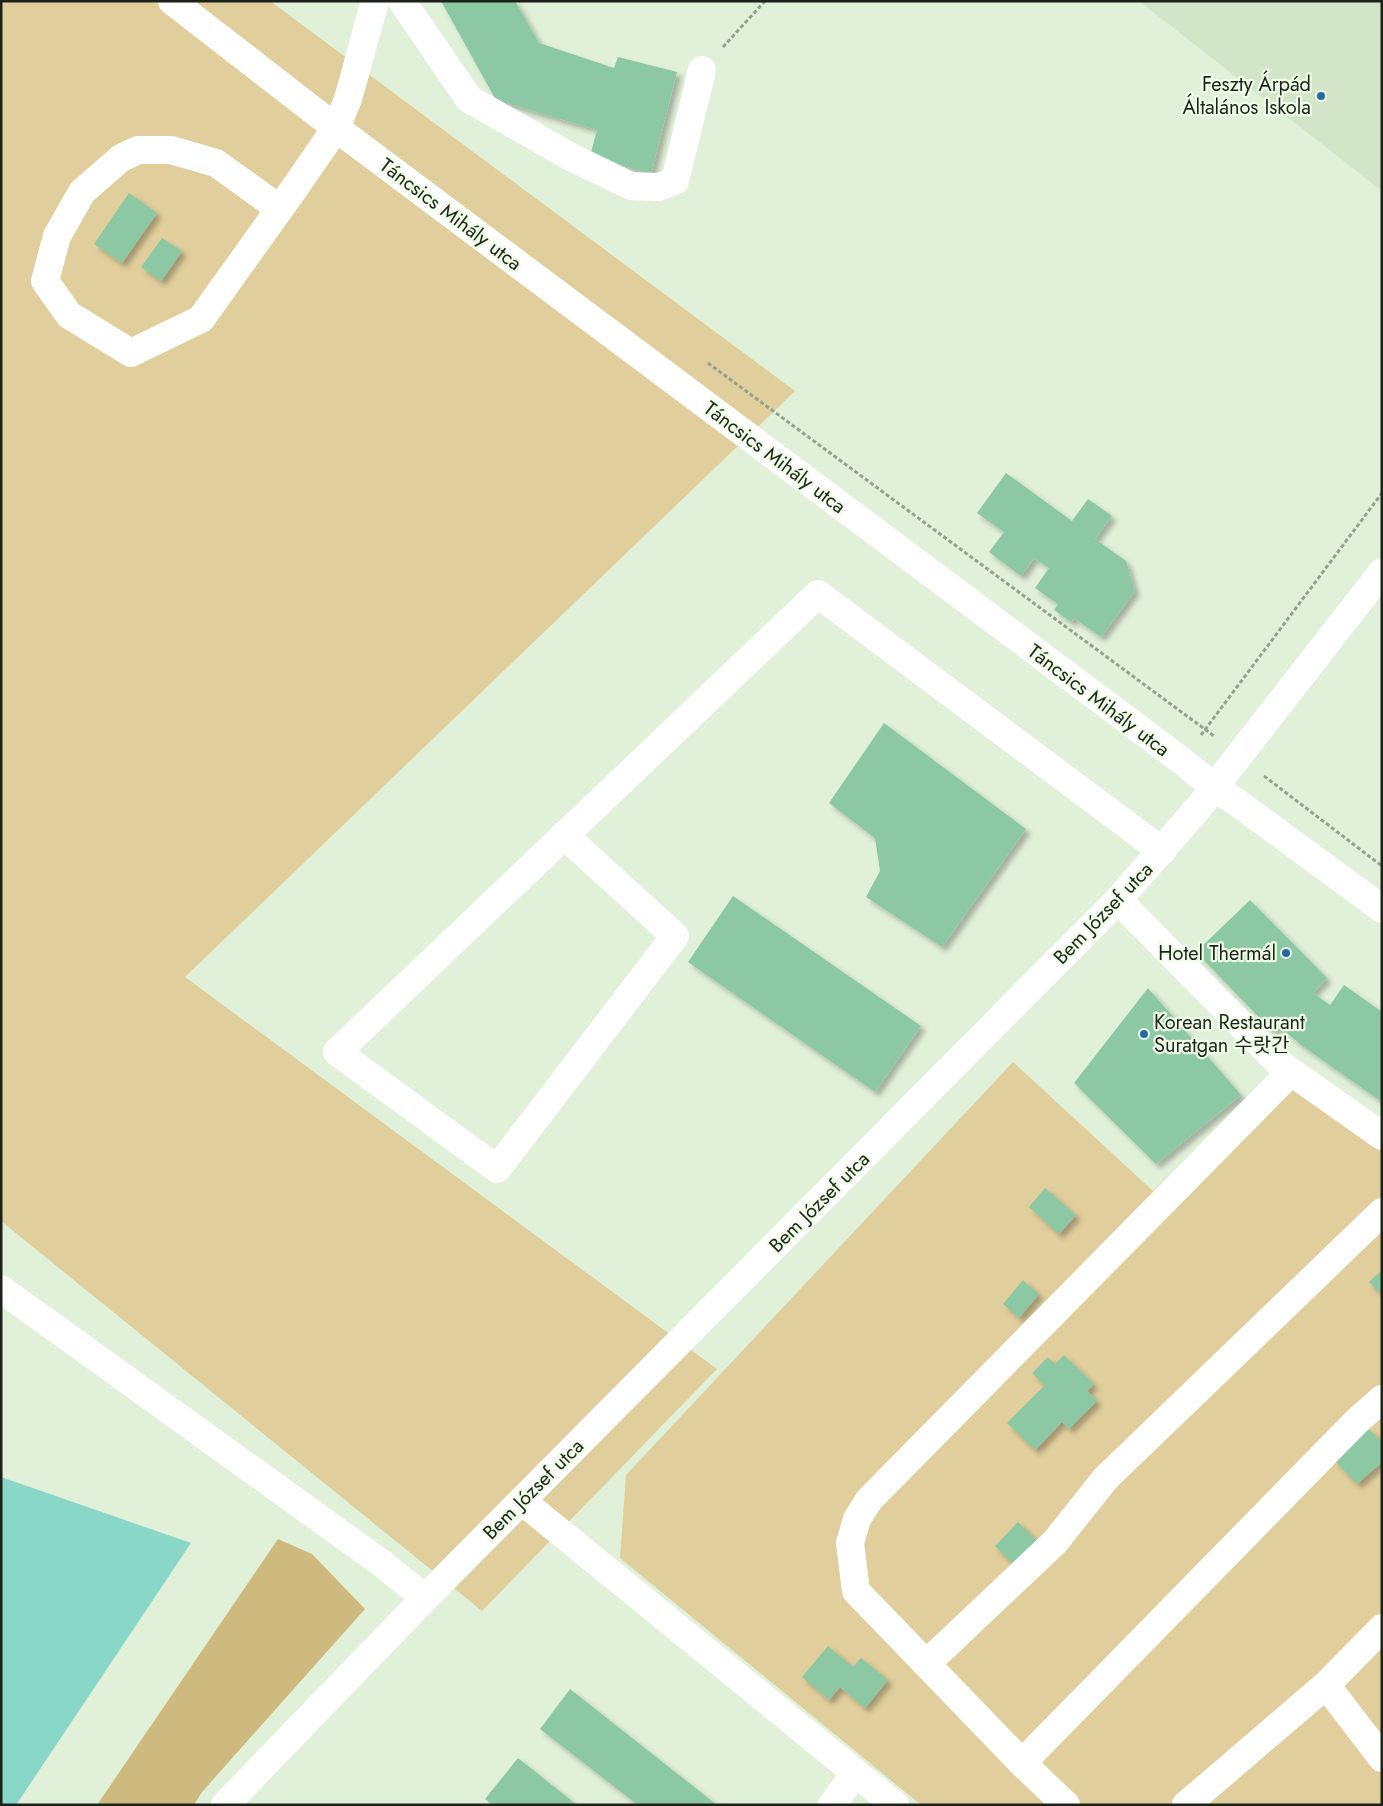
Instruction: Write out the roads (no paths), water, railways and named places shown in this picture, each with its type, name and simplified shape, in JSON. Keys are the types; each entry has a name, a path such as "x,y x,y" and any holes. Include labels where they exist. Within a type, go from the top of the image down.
{"street":[{"name":"Táncsics Mihály utca","path":"172,1 336,128 1182,761 1214,788 1235,801 1382,909"},
{"path":"280,209 216,163 171,150 138,150 121,158 82,192 57,236 45,281 69,315 131,353 202,319 280,209 336,128 348,99 375,1"},
{"path":"402,1 469,99 569,156 631,186 659,187 676,181 702,70"},
{"name":"Bem József utca","path":"225,1805 425,1598 1118,900 1240,757 1381,573"},
{"path":"564,835 675,936 497,1169 337,1052 564,835 818,594 1162,850"},
{"path":"1118,900 1280,1064 1382,1136"},
{"path":"1066,1805 1022,1763 856,1591 850,1543 857,1519 869,1500 1291,1072"},
{"path":"926,1664 1055,1542 1105,1479 1382,1212"},
{"path":"1,1289 380,1562 425,1598"},
{"path":"1022,1763 1357,1421 1382,1399"},
{"path":"522,1501 895,1805"},
{"path":"1186,1805 1326,1685 1382,1628"},
{"path":"1326,1685 1382,1758"},
{"path":"832,1805 855,1773"}],"water":[{"path":"1,1477 191,1543 16,1805 1,1805"}],"place":[{"name":"Feszty Árpád Általános Iskola","path":"1321,96"},
{"name":"Hotel Thermál","path":"1286,953"},
{"name":"Korean Restaurant Suratgan 수랏간","path":"1144,1034"}]}
